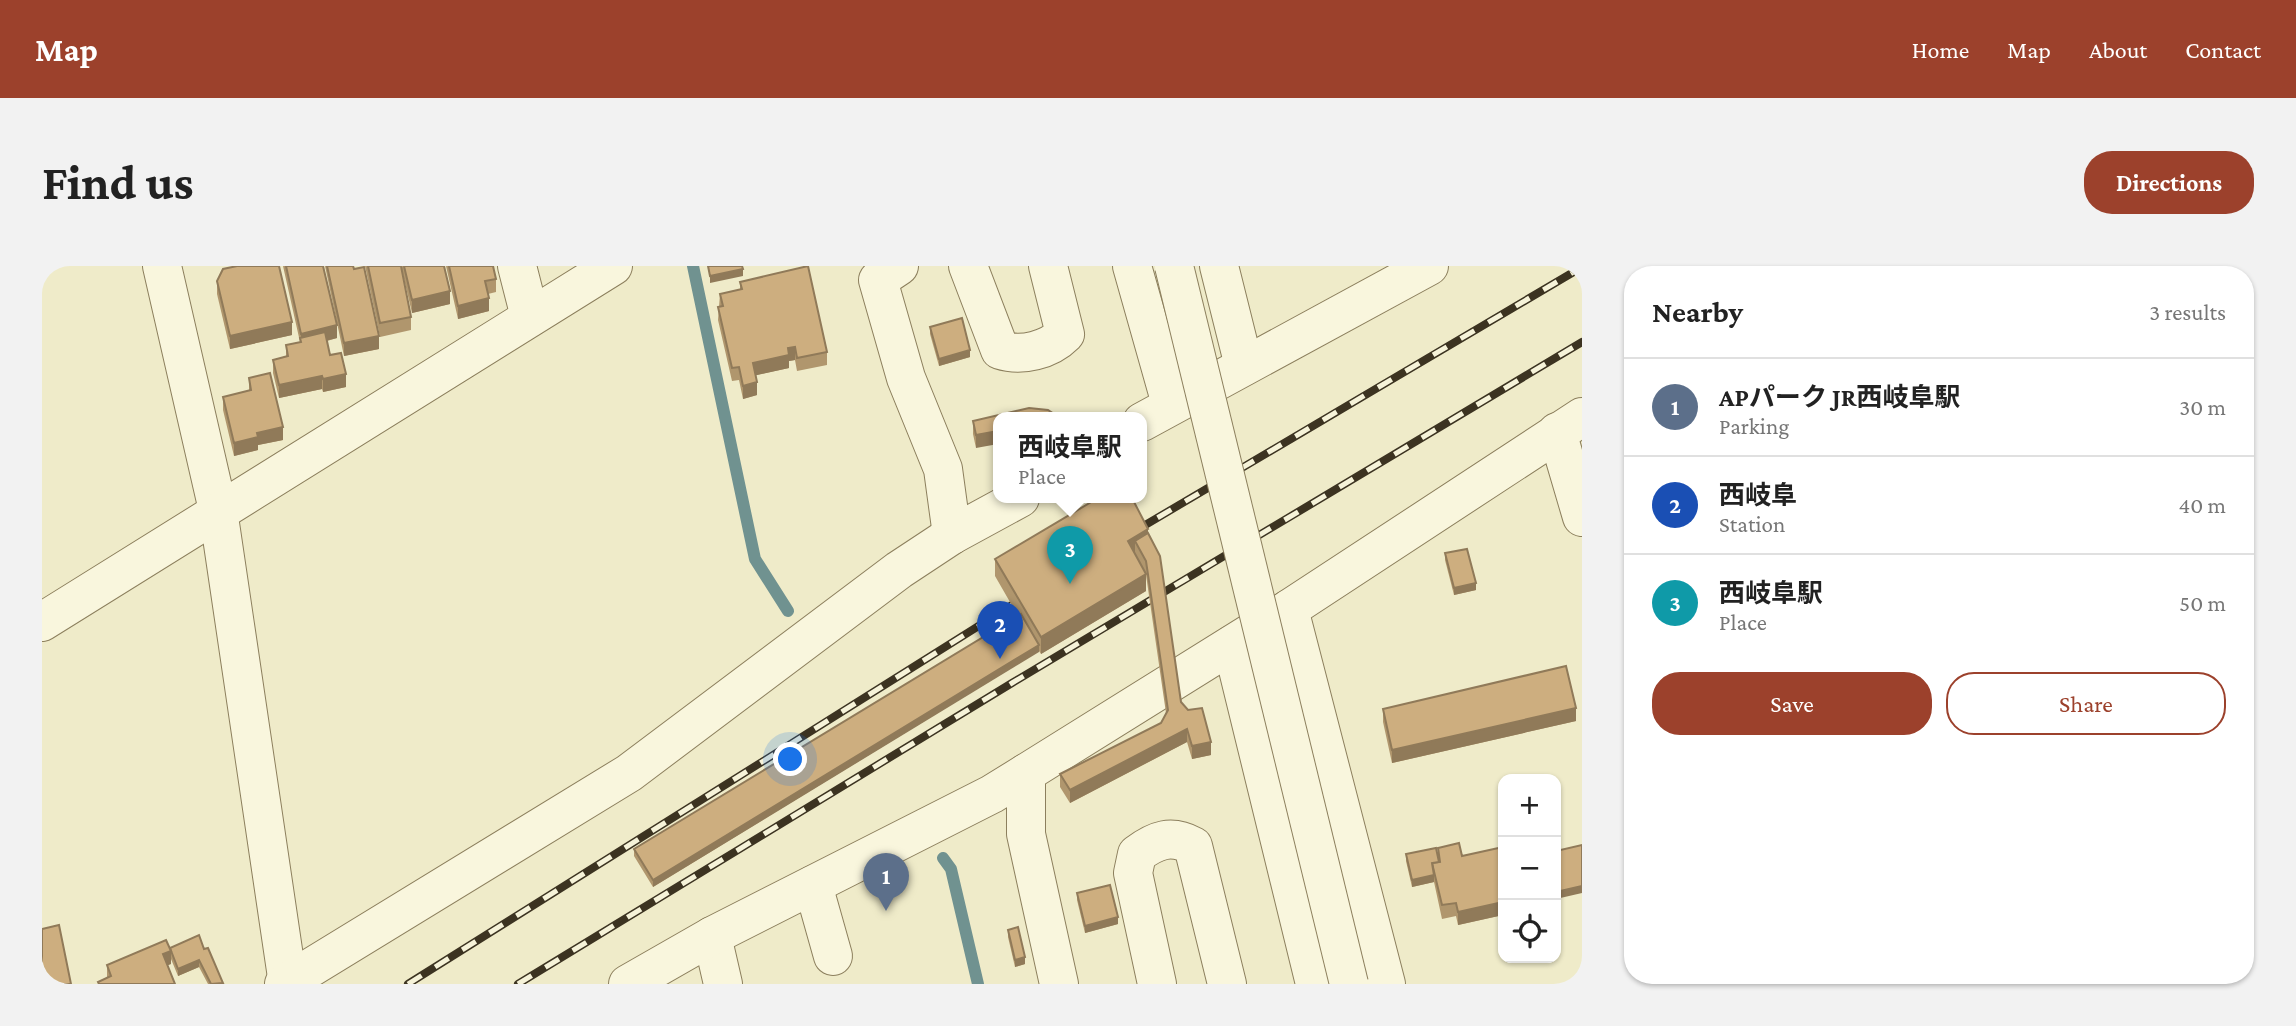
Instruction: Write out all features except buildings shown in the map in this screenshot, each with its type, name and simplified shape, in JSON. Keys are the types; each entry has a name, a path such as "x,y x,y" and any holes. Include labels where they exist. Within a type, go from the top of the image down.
{"street":[{"path":"162,266 218,510 286,983 629,773 899,570 952,535 1011,503"},
{"path":"517,266 530,317"},
{"path":"42,622 612,266"},
{"path":"900,266 878,280 906,378 943,469 952,535"},
{"path":"968,266 1000,350 1014,355 1054,345 1065,334 1048,266"},
{"path":"1132,266 1156,413 1429,266"},
{"path":"1174,266 1349,984"},
{"path":"1219,266 1244,366"},
{"path":"628,984 712,936 1026,773 1289,609 1570,424 1582,517"},
{"path":"1289,609 1386,984"},
{"path":"1232,645 1315,984"},
{"path":"1026,773 1026,834 1059,984"},
{"path":"1157,984 1133,873 1137,854 1152,843 1179,838 1193,846 1227,984"},
{"path":"813,885 834,956"},
{"path":"712,936 723,984"}],"waterway":[{"path":"693,266 755,559 788,611"},
{"path":"943,858 951,869 978,984"}],"railway":[{"path":"1130,534 1582,267"},
{"path":"518,984 1012,683 1582,342"},
{"path":"408,984 1028,595"}],"place":[{"name":"西岐阜駅","path":"1070,584"},
{"name":"西岐阜","path":"1000,659"},
{"name":"APパーク JR西岐阜駅","path":"886,911"}]}
